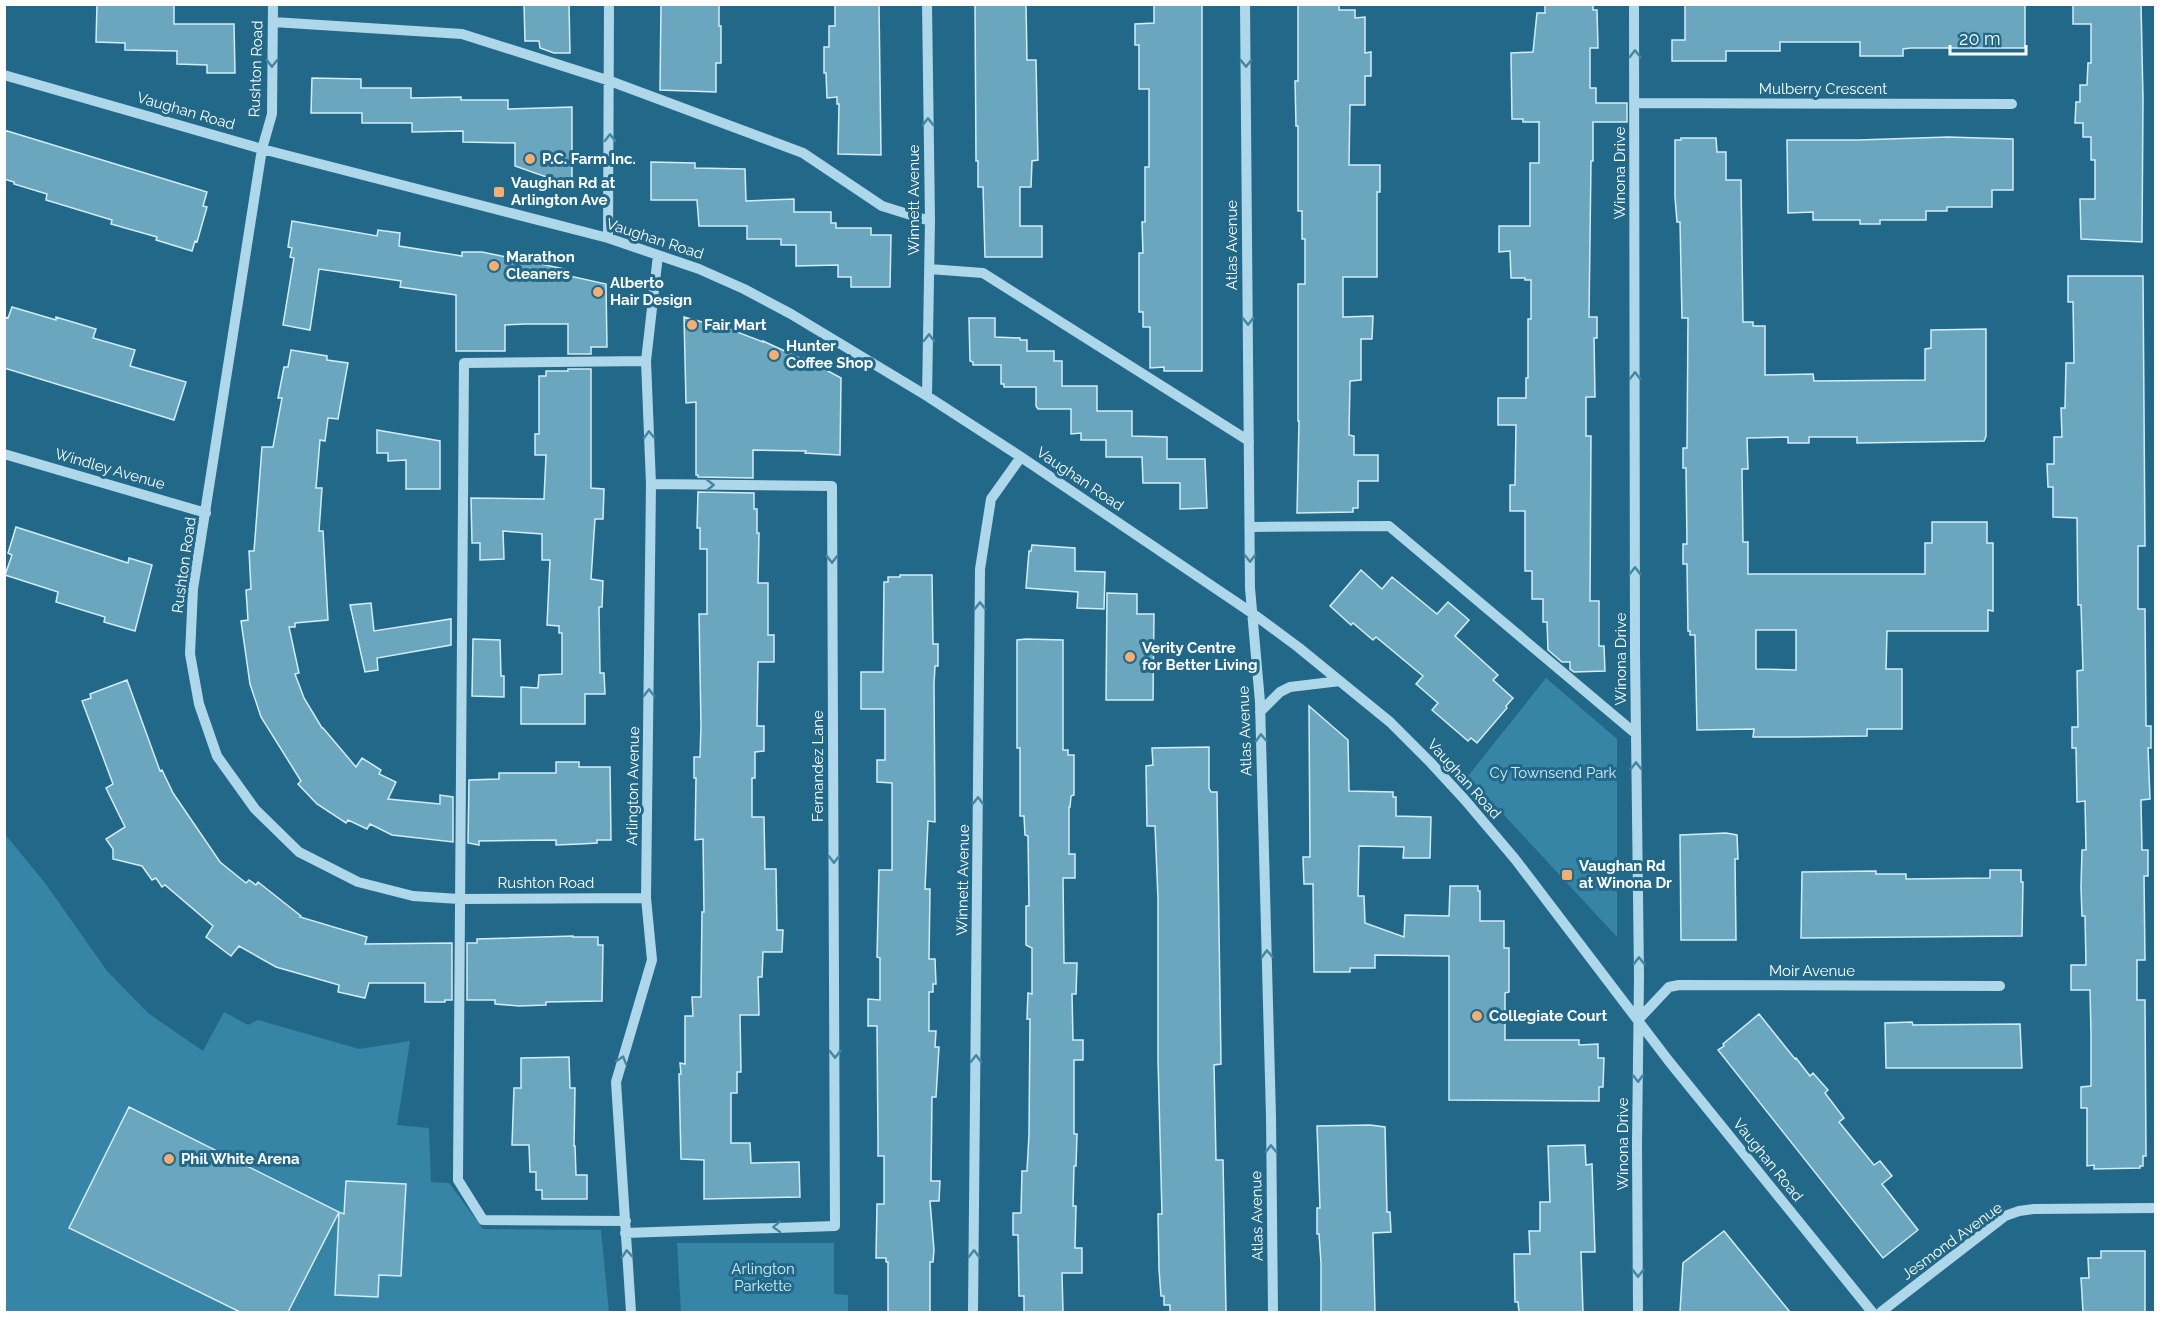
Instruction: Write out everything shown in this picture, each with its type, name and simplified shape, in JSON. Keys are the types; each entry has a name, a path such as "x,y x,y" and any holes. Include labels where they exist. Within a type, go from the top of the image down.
{"street":[{"name":"Rushton Road","path":"273,4 272,114 262,148 193,589 190,654 199,704 217,756 255,809 299,852 357,882 413,896 646,898"},
{"path":"608,238 609,4"},
{"name":"Winnett Avenue","path":"927,4 930,221 927,396"},
{"name":"Atlas Avenue","path":"1245,4 1250,527 1252,613 1260,712 1271,1117 1273,1312"},
{"name":"Winona Drive","path":"1634,4 1638,1312"},
{"path":"273,22 462,34 610,81 803,153 882,206 930,221"},
{"name":"Vaughan Road","path":"4,75 262,148 608,238 699,269 791,314 927,396 1021,457 1252,613 1341,681 1390,722 1465,800 1515,859 1734,1143 1872,1312"},
{"name":"Mulberry Crescent","path":"1635,104 2012,104"},
{"name":"Arlington Avenue","path":"631,1312 616,1082 652,960 646,898 651,484 646,361 658,255"},
{"path":"929,270 983,273 1249,441"},
{"path":"626,1227 483,1220 458,1180 464,363 646,361"},
{"name":"Windley Avenue","path":"4,454 206,513"},
{"name":"Winnett Avenue","path":"974,1312 980,570 991,499 1021,457"},
{"name":"Fernandez Lane","path":"626,1227 836,1226 832,486 651,484"},
{"path":"1250,527 1389,526 1636,734"},
{"path":"1260,712 1280,692 1290,687 1341,681"},
{"name":"Moir Avenue","path":"1638,1020 1669,987 1679,986 2000,986"},
{"name":"Jesmond Avenue","path":"1881,1312 2006,1216 2034,1209 2156,1208"}],"green space":[{"name":"Cy Townsend Park","path":"1546,678 1617,739 1617,937 1468,776"},
{"path":"4,833 45,883 107,971 148,1013 203,1051 224,1012 248,1025 258,1020 359,1049 410,1041 397,1125 429,1128 431,1182 449,1183 483,1229 601,1230 609,1312 5,1312"},
{"name":"Arlington Parkette","path":"677,1243 834,1243 834,1294 848,1295 848,1312 681,1312"}],"building":[{"path":"97,4 174,4 174,24 234,24 235,73 207,73 207,65 177,64 177,51 125,50 125,43 96,42"},
{"path":"524,4 569,4 570,53 554,53 540,48 539,41 525,41"},
{"path":"661,4 719,4 721,63 716,63 716,92 660,90"},
{"path":"835,4 879,4 881,155 838,154 839,104 837,104 837,97 827,98 826,73 824,73 824,47 829,47 829,26 835,26"},
{"path":"975,4 1026,4 1027,60 1036,60 1038,160 1032,161 1031,187 1020,187 1020,226 1042,226 1042,257 985,257 983,187 978,187 978,161 976,161"},
{"path":"1154,4 1202,4 1202,371 1164,371 1164,367 1150,368 1150,327 1143,327 1143,312 1139,312 1139,253 1143,253 1145,167 1149,167 1149,89 1139,89 1139,45 1135,45 1135,24 1154,23"},
{"path":"1298,4 1339,4 1339,10 1355,10 1355,18 1365,17 1365,53 1371,52 1371,76 1365,76 1365,105 1350,105 1349,165 1380,165 1380,192 1377,192 1377,277 1343,277 1343,317 1373,316 1372,339 1361,339 1361,380 1350,381 1349,435 1354,436 1354,455 1378,455 1378,481 1358,481 1358,508 1353,508 1353,512 1297,513 1298,284 1305,284 1305,239 1302,239 1302,211 1298,211 1298,126 1296,126 1295,81 1298,81"},
{"path":"1545,4 1593,4 1593,10 1597,10 1598,48 1590,48 1590,88 1596,88 1596,103 1627,103 1627,122 1593,122 1593,161 1591,161 1589,317 1597,317 1597,338 1594,338 1595,397 1586,397 1586,436 1591,436 1590,601 1599,601 1599,646 1604,646 1605,671 1574,672 1570,669 1570,662 1562,662 1548,650 1547,622 1543,622 1543,599 1532,599 1532,571 1525,571 1525,511 1510,511 1510,485 1515,485 1516,425 1498,425 1498,398 1526,398 1528,319 1531,319 1531,280 1511,278 1510,251 1499,252 1499,226 1530,226 1530,163 1539,163 1539,122 1512,119 1511,53 1533,52 1537,13 1545,13"},
{"path":"1685,4 2025,4 2025,48 1911,48 1903,49 1903,56 1860,56 1860,42 1780,42 1780,51 1726,51 1726,61 1672,61 1672,40 1685,40"},
{"path":"2073,4 2141,4 2142,242 2081,239 2080,199 2095,199 2095,160 2091,160 2091,137 2083,137 2083,123 2075,123 2076,102 2080,102 2080,85 2087,85 2088,63 2091,63 2091,24 2073,24"},
{"path":"312,78 361,79 361,88 411,88 411,98 461,97 461,100 508,100 508,109 572,107 572,186 515,166 515,143 463,142 463,131 412,132 412,123 362,123 362,113 311,113"},
{"path":"4,130 207,192 203,206 207,207 197,242 195,241 192,251 156,240 157,237 111,224 112,220 46,200 47,194 4,179"},
{"path":"1948,137 2013,139 2013,190 1992,190 1992,207 1947,207 1947,211 1926,211 1926,220 1880,220 1880,224 1860,224 1860,220 1813,220 1813,212 1788,213 1787,140"},
{"path":"1681,138 1716,138 1717,152 1726,152 1726,180 1741,180 1743,322 1753,322 1753,326 1765,326 1765,375 1813,374 1814,381 1925,380 1925,349 1931,348 1931,330 1986,329 1986,436 1984,441 1857,443 1857,437 1809,437 1809,443 1788,443 1788,437 1747,438 1748,469 1742,469 1743,542 1748,542 1748,574 1925,574 1925,543 1932,543 1932,522 1987,522 1987,543 1993,543 1993,611 1988,610 1988,631 1887,631 1886,669 1902,669 1902,729 1867,729 1867,736 1793,737 1753,737 1754,729 1697,730 1695,635 1690,635 1688,631 1687,564 1683,564 1683,544 1687,544 1686,468 1683,468 1683,448 1687,448 1688,318 1682,318 1680,222 1677,222 1675,197 1675,140 1681,140","holes":["1756,630 1796,630 1796,670 1756,669"]},
{"path":"651,162 695,163 695,168 745,169 746,201 794,199 794,212 831,212 831,223 836,223 836,228 871,228 871,235 891,235 890,287 851,287 851,277 838,277 838,265 796,266 796,245 781,245 781,239 747,239 747,226 699,226 697,200 651,200"},
{"path":"292,221 377,236 378,230 400,233 399,246 462,256 462,252 482,252 565,269 565,275 606,284 607,347 591,347 591,354 568,354 568,324 526,324 505,325 505,351 456,351 456,295 400,287 401,281 319,269 310,330 283,325 294,258 290,257 292,248 288,247"},
{"path":"2068,276 2143,276 2145,546 2138,546 2138,609 2145,609 2146,726 2151,726 2151,748 2148,748 2150,799 2141,800 2142,850 2148,850 2148,876 2144,876 2145,960 2137,960 2137,1000 2145,1000 2146,1156 2143,1156 2143,1166 2140,1168 2094,1169 2094,1165 2087,1166 2087,1108 2081,1108 2081,1087 2091,1086 2090,990 2071,990 2071,965 2086,965 2085,916 2082,916 2081,887 2082,850 2086,850 2085,801 2077,802 2076,748 2072,748 2072,727 2078,727 2077,671 2083,670 2081,605 2078,605 2077,518 2053,517 2053,487 2048,487 2047,464 2054,464 2054,437 2062,437 2061,408 2065,408 2066,363 2074,363 2073,302 2068,302"},
{"path":"12,307 96,329 93,338 135,350 130,366 186,382 174,420 4,368 4,317 8,318"},
{"path":"684,317 706,323 706,320 763,341 804,360 804,358 841,378 840,455 805,453 806,451 753,450 753,478 698,477 696,475 696,402 686,403"},
{"path":"969,318 995,318 995,337 1027,340 1027,351 1054,351 1054,361 1062,361 1062,386 1097,386 1097,411 1132,411 1132,436 1167,437 1167,459 1205,459 1207,508 1180,509 1180,483 1143,483 1142,457 1106,457 1106,440 1081,440 1081,433 1071,434 1071,409 1038,409 1036,387 1004,387 1004,384 1001,384 1001,365 973,365 970,361"},
{"path":"291,350 327,356 327,360 348,363 338,419 328,418 325,441 320,440 316,488 322,488 319,531 323,531 328,620 295,623 295,627 289,627 299,673 295,674 304,698 322,728 356,767 362,758 381,770 379,774 396,782 388,799 440,804 440,795 453,797 453,842 392,835 370,824 367,829 348,820 346,823 317,804 298,784 301,781 261,717 250,684 241,621 248,620 246,590 251,589 249,551 254,551 262,447 273,447 282,398 278,398 284,367 288,367"},
{"path":"568,369 591,369 591,488 604,489 603,519 595,519 591,579 603,581 602,607 599,607 600,673 604,673 605,694 585,694 585,724 521,724 521,687 538,688 539,675 562,674 562,633 559,633 559,626 547,625 550,560 542,560 542,534 503,531 504,559 480,560 480,543 472,543 471,498 544,499 546,455 535,455 535,434 539,434 539,376 546,376 546,371 568,371"},
{"path":"377,430 440,441 440,489 406,489 406,460 388,461 388,453 377,453"},
{"path":"698,492 754,493 757,533 759,533 758,583 768,583 768,635 774,635 774,662 758,662 757,726 764,726 764,751 755,752 752,817 764,817 765,869 776,869 777,930 783,930 782,952 763,952 762,977 758,977 759,1015 740,1015 741,1072 737,1072 737,1093 731,1093 731,1143 750,1143 751,1163 799,1162 800,1197 704,1199 704,1160 681,1159 680,1063 685,1064 685,1016 693,1016 692,997 701,997 702,912 704,912 703,839 695,840 694,757 700,757 699,614 707,614 707,549 700,549 700,528 697,528"},
{"path":"16,527 128,563 129,558 152,565 135,631 104,622 105,617 56,602 58,592 5,575 12,555 8,553"},
{"path":"1032,545 1075,548 1075,571 1105,572 1104,609 1077,608 1078,592 1026,588 1029,551"},
{"path":"1361,570 1382,589 1392,577 1437,614 1448,602 1469,620 1455,636 1498,675 1493,680 1513,698 1477,743 1471,738 1468,741 1432,710 1438,703 1416,684 1423,676 1376,637 1373,640 1353,623 1351,625 1330,606"},
{"path":"900,575 932,575 933,644 938,644 938,666 935,666 934,684 935,822 928,821 925,889 930,889 929,959 935,959 936,984 933,984 933,992 929,992 929,1031 936,1031 935,1047 939,1047 936,1097 932,1097 931,1181 940,1181 939,1201 930,1201 934,1250 933,1262 930,1262 930,1312 888,1312 888,1262 886,1258 876,1258 877,1204 884,1204 884,1156 878,1156 877,1026 868,1026 868,999 880,1000 880,958 877,957 879,870 892,870 892,783 877,782 877,760 885,760 885,709 861,709 861,672 883,672 884,582 888,582 888,577 900,577"},
{"name":"Verity Centre for Better Living","path":"1107,593 1137,594 1137,614 1154,614 1153,700 1106,700"},
{"path":"371,603 374,631 451,619 451,645 377,658 378,670 365,672 350,605"},
{"path":"473,639 500,640 504,697 472,696"},
{"path":"1017,640 1063,640 1063,750 1068,750 1068,755 1074,755 1074,795 1071,796 1069,807 1069,854 1075,854 1075,878 1063,878 1064,963 1077,963 1076,994 1072,994 1073,1040 1083,1040 1083,1060 1074,1060 1074,1134 1077,1134 1073,1206 1076,1206 1075,1248 1082,1248 1082,1273 1062,1273 1063,1312 1024,1312 1024,1296 1019,1296 1018,1235 1013,1235 1013,1213 1021,1213 1022,1171 1027,1171 1029,1134 1030,1019 1027,1019 1028,993 1032,994 1032,948 1026,945 1026,906 1029,906 1028,836 1025,835 1024,816 1020,816 1020,748 1017,748"},
{"path":"127,680 160,771 162,770 173,793 220,862 246,883 249,880 256,885 258,882 300,917 367,937 365,944 452,943 452,1000 425,1002 425,983 369,983 365,998 338,992 339,985 276,967 239,946 231,956 206,937 213,926 165,885 162,887 156,878 152,880 142,866 113,859 113,849 106,839 125,827 106,788 113,784 82,701 91,698 90,694"},
{"path":"1309,706 1348,740 1349,791 1393,792 1393,797 1396,797 1396,816 1431,817 1430,858 1403,858 1404,847 1359,846 1358,896 1364,896 1365,923 1404,937 1405,915 1449,916 1450,886 1478,886 1480,921 1504,921 1504,948 1509,948 1509,992 1505,993 1505,1040 1579,1040 1579,1045 1598,1044 1598,1058 1604,1058 1603,1087 1599,1087 1599,1101 1449,1100 1449,956 1375,955 1375,968 1350,968 1350,972 1314,972 1313,884 1304,884 1303,857 1310,857"},
{"path":"1209,747 1209,788 1211,792 1217,792 1221,1064 1214,1065 1216,1160 1223,1160 1226,1312 1170,1312 1170,1305 1164,1305 1164,1296 1161,1296 1159,1269 1158,1214 1162,1214 1158,1060 1158,899 1155,826 1147,826 1146,766 1153,765 1152,748"},
{"path":"556,762 579,762 579,767 610,767 611,840 556,845 556,840 479,841 479,845 468,843 469,780 499,779 499,773 556,773"},
{"path":"1726,833 1737,835 1736,940 1681,940 1680,835"},
{"path":"1990,870 2021,870 2021,882 2023,882 2022,936 1801,938 1802,872 1876,871 1876,874 1906,874 1906,879 1990,878"},
{"path":"598,937 598,945 603,945 602,1001 546,1002 546,1005 519,1006 495,1004 495,1000 467,1000 467,943 477,943 477,939"},
{"path":"1759,1014 1810,1076 1813,1073 1828,1090 1825,1093 1844,1118 1839,1122 1874,1165 1880,1161 1892,1176 1882,1184 1918,1230 1883,1258 1718,1050"},
{"path":"1912,1022 1913,1025 2020,1024 2022,1068 1886,1068 1885,1023"},
{"path":"569,1057 570,1088 575,1088 576,1175 587,1175 587,1199 542,1199 542,1190 536,1190 536,1172 530,1172 529,1145 512,1145 514,1088 521,1088 521,1058"},
{"name":"Phil White Arena","path":"129,1107 339,1212 288,1312 240,1312 69,1228"},
{"path":"1317,1126 1385,1127 1387,1212 1390,1212 1391,1232 1373,1233 1375,1312 1321,1312 1321,1263 1319,1234 1317,1234 1317,1208 1320,1208"},
{"path":"1585,1145 1586,1165 1592,1164 1595,1252 1581,1252 1583,1312 1519,1312 1518,1302 1515,1302 1514,1254 1530,1254 1529,1231 1540,1231 1540,1202 1550,1202 1548,1146"},
{"path":"346,1181 406,1184 401,1276 379,1275 378,1297 335,1295 339,1212 344,1214"},
{"path":"1724,1231 1790,1312 1680,1312 1683,1263"},
{"path":"2101,1251 2145,1251 2145,1312 2083,1312 2081,1278 2089,1278 2088,1258 2101,1258"}],"place":[{"name":"P.C. Farm Inc.","path":"530,159"},
{"name":"Vaughan Rd at Arlington Ave","path":"499,192"},
{"name":"Marathon Cleaners","path":"494,266"},
{"name":"Alberto Hair Design","path":"598,292"},
{"name":"Fair Mart","path":"692,325"},
{"name":"Hunter Coffee Shop","path":"774,355"},
{"name":"Verity Centre for Better Living","path":"1130,657"},
{"name":"Vaughan Rd at Winona Dr","path":"1567,875"},
{"name":"Collegiate Court","path":"1477,1016"},
{"name":"Phil White Arena","path":"169,1159"}]}
